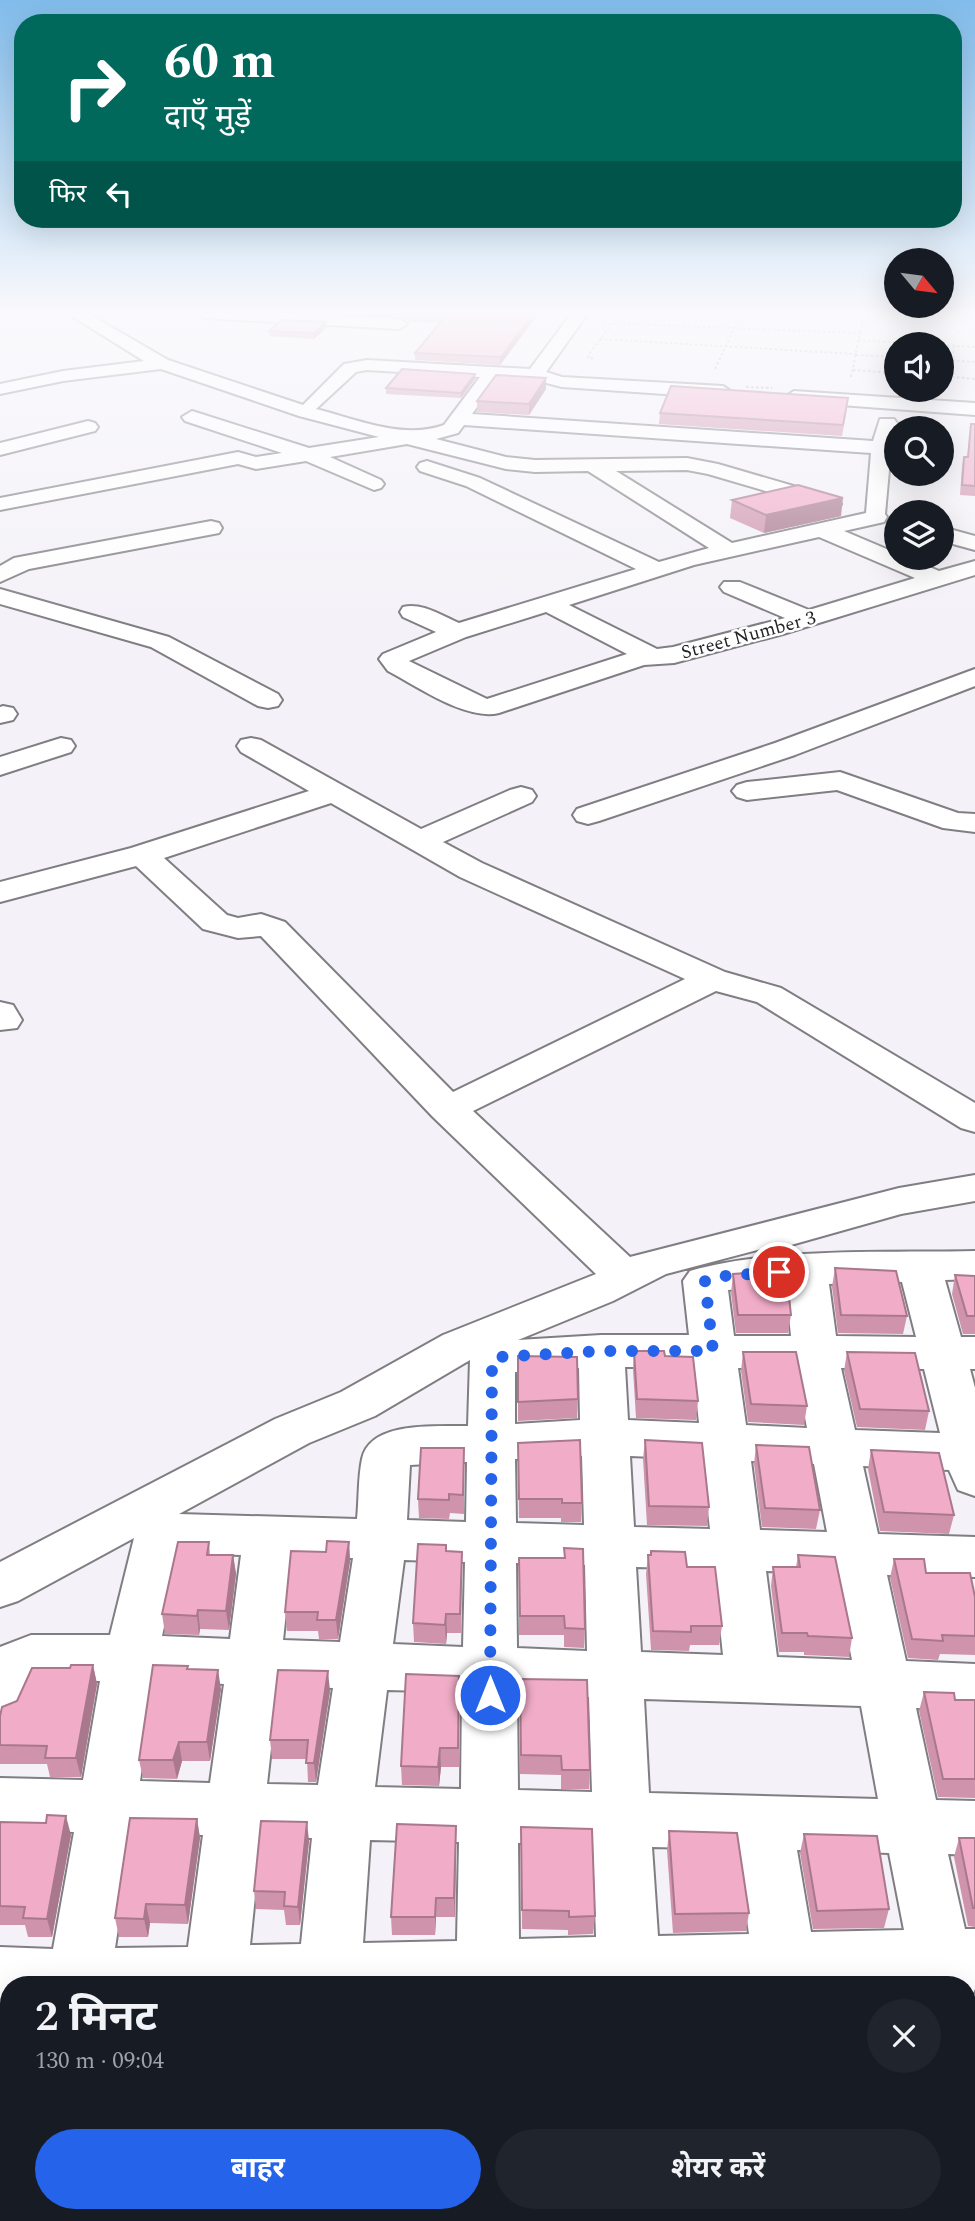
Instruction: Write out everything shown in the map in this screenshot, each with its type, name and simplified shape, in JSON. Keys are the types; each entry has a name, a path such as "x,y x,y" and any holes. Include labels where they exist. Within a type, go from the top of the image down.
{"street":[{"path":"192,417 310,456 374,484"},
{"path":"325,417 506,463 535,466 671,462 711,468 883,517"},
{"path":"883,517 881,448 888,417"},
{"path":"0,504 237,458 256,463 411,438 451,429 457,419 881,448"},
{"path":"0,449 88,428"},
{"path":"364,446 473,482 658,570"},
{"path":"590,464 727,550"},
{"path":"412,612 457,632 727,550 883,517"},
{"path":"0,575 16,556 211,528"},
{"path":"820,529 939,580"},
{"path":"954,537 975,543"},
{"name":"Street Number 3","path":"457,632 392,659 397,665 480,707 489,707 651,656 674,655 975,568"},
{"path":"732,587 806,618"},
{"path":"0,596 160,642 268,700"},
{"path":"549,604 651,656"},
{"path":"588,815 962,691 975,677"},
{"path":"251,746 471,870 713,979 769,995 975,1120"},
{"path":"0,766 61,747"},
{"path":"747,791 840,782 954,822 975,823"},
{"path":"0,892 142,855 333,793"},
{"path":"419,841 521,796"},
{"path":"142,855 215,922 238,928 261,924 273,929 447,1109 625,1277"},
{"path":"447,1109 713,979"},
{"path":"0,1586 292,1431 358,1404 459,1346 598,1291 651,1264 765,1234 791,1231 899,1201 975,1188"},
{"path":"753,1679 705,1281 724,1276 806,1270 975,1265"},
{"path":"330,1973 343,1813 381,1539 386,1457 399,1447 605,1437 836,1447 973,1461 959,1352 920,1266"},
{"path":"601,1351 629,1976 954,1968 913,1826 815,1351 806,1270"},
{"path":"489,1976 492,1361 499,1357 601,1351 959,1352"},
{"path":"80,1976 131,1658 158,1543 169,1533 975,1557"},
{"path":"268,1536 215,1976 330,1973 449,1976"},
{"path":"0,1702 16,1665 31,1658 131,1658 975,1687"},
{"path":"0,1804 975,1828"},
{"path":"763,1823 787,1974"}],"building":[{"path":"716,417 845,417 843,425"},
{"path":"971,424 975,424 975,486 962,485 964,457 968,457"},
{"path":"798,485 843,498 766,515 732,500"},
{"path":"835,1268 896,1271 907,1316 841,1315"},
{"path":"786,1270 791,1315 738,1315 733,1274"},
{"path":"955,1275 975,1276 975,1316 967,1316"},
{"path":"634,1351 664,1351 665,1356 693,1357 698,1401 637,1399"},
{"path":"743,1352 796,1352 807,1406 751,1404"},
{"path":"847,1352 915,1353 929,1411 860,1409"},
{"path":"518,1356 577,1357 578,1399 518,1402"},
{"path":"580,1440 582,1503 562,1503 562,1499 519,1499 518,1443"},
{"path":"645,1440 702,1443 709,1507 649,1506"},
{"path":"756,1445 809,1447 820,1510 765,1508"},
{"path":"421,1448 464,1448 463,1495 449,1494 449,1500 418,1499"},
{"path":"871,1450 939,1453 954,1515 884,1512"},
{"path":"327,1541 349,1542 336,1620 317,1620 318,1612 285,1612 291,1551 326,1552"},
{"path":"178,1542 209,1542 207,1555 233,1555 226,1611 198,1610 197,1616 162,1614"},
{"path":"418,1544 446,1545 446,1551 462,1552 460,1614 446,1614 445,1625 413,1623"},
{"path":"564,1548 583,1549 585,1629 565,1628 564,1616 520,1616 519,1558 565,1558"},
{"path":"651,1551 685,1552 687,1567 715,1567 722,1626 691,1626 691,1632 653,1631 648,1555 651,1555"},
{"path":"798,1555 835,1557 852,1638 782,1633 773,1567 800,1567"},
{"path":"894,1559 924,1559 926,1573 970,1573 975,1597 975,1636 942,1635 943,1641 912,1639"},
{"path":"71,1665 93,1665 76,1758 45,1758 47,1746 0,1745 2,1707 17,1701 32,1668 70,1668"},
{"path":"153,1665 218,1670 207,1742 179,1742 173,1760 139,1760"},
{"path":"278,1670 328,1671 314,1763 306,1763 308,1740 270,1740"},
{"path":"406,1674 459,1676 458,1748 440,1748 438,1767 401,1766"},
{"path":"520,1679 587,1680 590,1770 562,1770 561,1756 521,1755"},
{"path":"924,1692 954,1693 955,1700 975,1700 975,1779 943,1779"},
{"path":"47,1815 66,1816 47,1919 23,1918 25,1907 0,1906 0,1822 46,1823"},
{"path":"130,1818 197,1819 185,1905 146,1904 144,1919 115,1918"},
{"path":"261,1821 307,1822 298,1907 284,1906 285,1892 254,1891"},
{"path":"397,1824 456,1826 454,1898 436,1898 435,1917 391,1917"},
{"path":"521,1827 592,1829 595,1916 569,1917 569,1911 522,1910"},
{"path":"669,1831 737,1833 749,1913 675,1914"},
{"path":"804,1834 877,1836 889,1909 817,1911"},
{"path":"959,1838 975,1838 975,1908 973,1908"}],"route":[{"path":"490,1695 492,1361 499,1357 601,1351 713,1351 704,1293 705,1281 724,1276 779,1272"}]}
